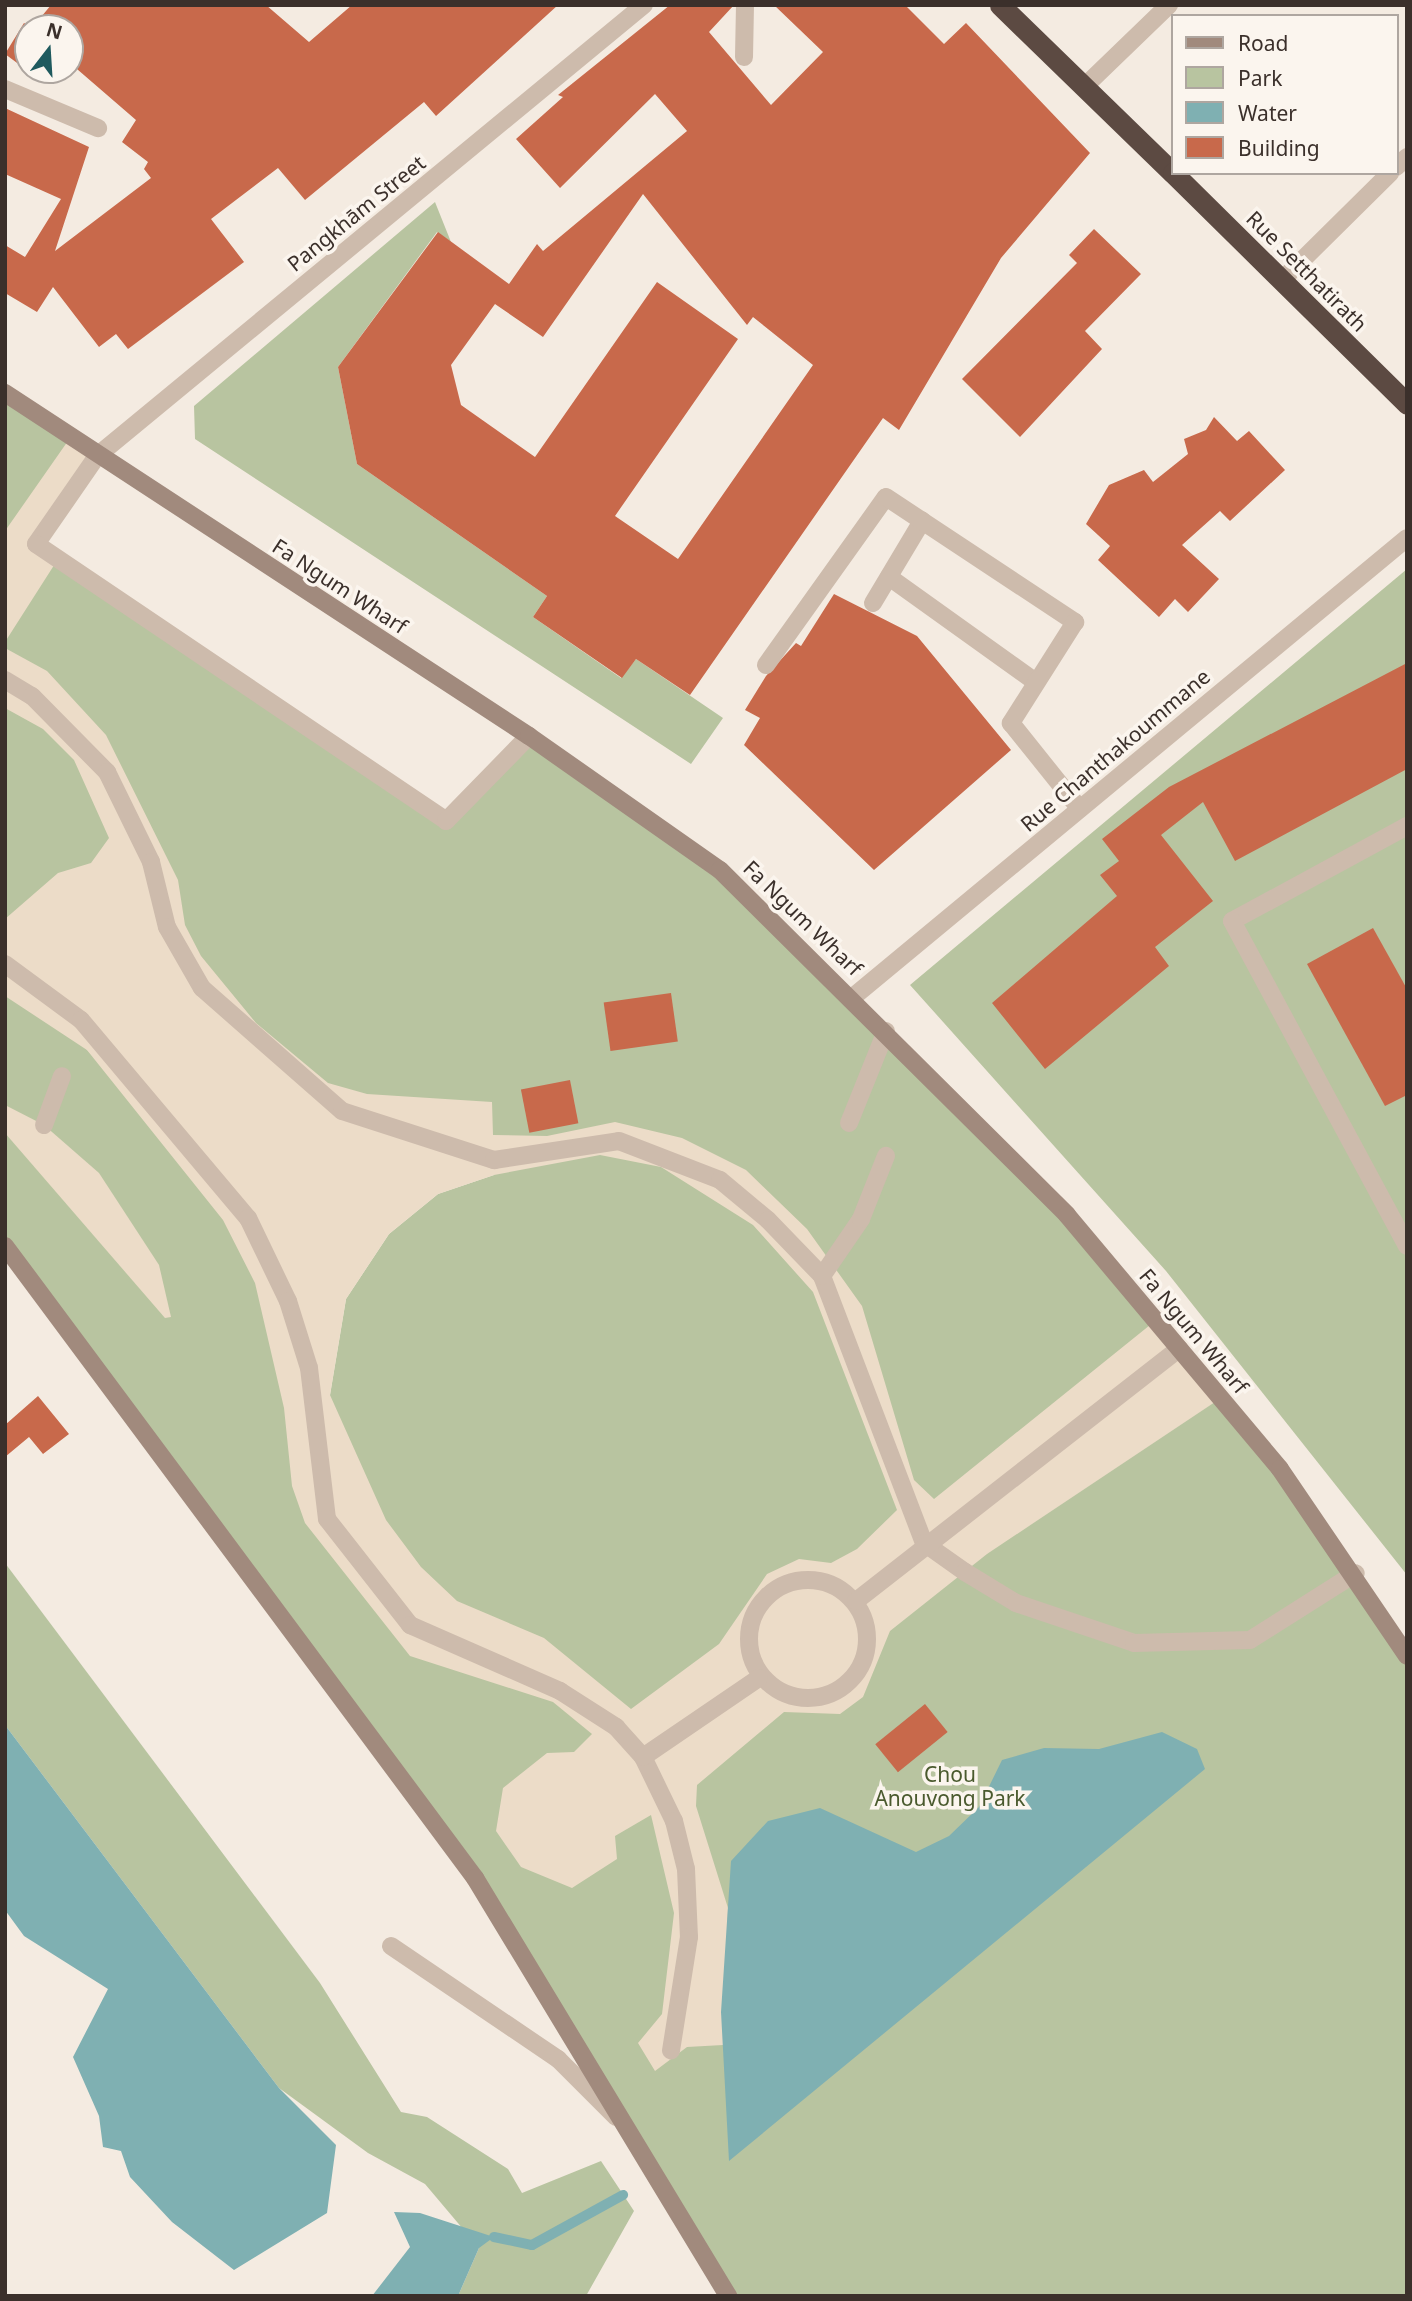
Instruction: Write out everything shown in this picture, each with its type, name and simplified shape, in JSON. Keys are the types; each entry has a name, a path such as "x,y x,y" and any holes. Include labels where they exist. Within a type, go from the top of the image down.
{"highway":[{"name":"Rue Setthatirath","path":"1000,5 1170,170"},
{"name":"Rue Setthatirath","path":"1175,175 1407,404"}],"street":[{"name":"Pangkhām Street","path":"529,736 446,821 36,544 97,456 644,5"},
{"path":"744,57 745,5"},
{"path":"1085,86 1169,5"},
{"path":"5,89 98,128"},
{"path":"1282,280 1388,175"},
{"name":"Fa Ngum Wharf","path":"5,393 683,840 853,997 1067,1215 1280,1469 1356,1573 1407,1656"},
{"path":"766,665 886,497 1074,622 1034,681 1011,723 1080,809"},
{"path":"873,603 922,521"},
{"name":"Rue Chanthakoummane","path":"853,997 1407,538"},
{"path":"889,577 1034,681"},
{"path":"5,680 32,696 107,772 151,862 167,927 202,988 342,1111 494,1160 619,1141 720,1180 822,1276 924,1543 1016,1603 1134,1643 1250,1640 1356,1573"},
{"path":"1407,825 1232,921 1407,1246"},
{"path":"5,964 80,1020 247,1218 288,1301 309,1368 327,1519 410,1625 560,1691 616,1727 643,1756 666,1801 685,1869 689,1937 671,2051"},
{"path":"849,1123 886,1031"},
{"path":"44,1125 62,1076"},
{"path":"822,1276 861,1219 886,1156"},
{"path":"5,1246 475,1878 728,2296"},
{"path":"856,1601 924,1543 1179,1349"},
{"path":"809,1577 856,1601 870,1639 850,1685 804,1701 759,1678 746,1637 766,1594 809,1577"},
{"path":"643,1756 759,1678"},
{"path":"391,1947 558,2059 632,2134"}],"green space":[{"path":"435,202 451,242 437,232 338,367 357,464 547,596 533,617 621,678 636,659 723,718 691,764 195,439 194,406"},
{"name":"Chou Anouvong Park","path":"5,393 97,456 36,543 445,820 529,736 683,840 1067,1215 1221,1398 1407,1656 1407,2296 728,2296 475,1878 5,1246 5,964 248,1218 330,1395 346,1299 389,1234 438,1194 494,1175 5,962"},
{"path":"1407,569 1407,1575 1166,1271 910,985"},
{"path":"5,1563 320,1983 401,2112 427,2117 508,2169 522,2193 601,2161 634,2211 586,2296 458,2296 479,2248 425,2184 368,2153 279,2088 5,1725"}],"shaded area":[{"path":"70,438 97,456 36,544 58,559 5,642 5,531"},
{"path":"5,648 47,671 106,735 178,880 185,925 201,956 256,1023 328,1083 367,1094 492,1102 493,1135 547,1136 615,1122 682,1138 746,1170 807,1229 862,1306 914,1480 934,1499 1155,1321 1221,1398 987,1554 890,1631 863,1697 840,1714 784,1712 697,1785 696,1806 728,1908 723,2045 687,2047 655,2071 638,2043 662,2014 674,1913 651,1815 615,1836 617,1859 572,1888 521,1867 496,1831 503,1788 547,1753 574,1752 592,1734 553,1702 410,1656 305,1523 292,1486 284,1408 255,1283 223,1220 87,1050 5,996 5,919 58,873 91,863 109,838 74,760 43,729 5,708","holes":["600,1155 661,1167 753,1225 813,1292 897,1510 857,1549 831,1563 799,1559 767,1574 719,1644 631,1709 544,1638 457,1601 421,1567 386,1520 330,1395 346,1299 389,1234 438,1194 494,1175"]},
{"path":"5,1105 44,1125 99,1173 159,1265 171,1317 165,1318 5,1133"}],"water":[{"path":"5,1725 279,2088 336,2145 327,2213 234,2270 172,2222 130,2177 121,2151 103,2147 99,2116 73,2057 108,1989 24,1936 5,1910"},
{"path":"1162,1732 1197,1749 1205,1769 729,2161 721,2012 731,1861 768,1821 820,1808 916,1852 949,1836 979,1807 1002,1760 1044,1748 1099,1749"},
{"path":"394,2212 420,2213 494,2237 479,2248 458,2296 372,2296 410,2247"}],"building":[{"path":"51,5 266,5 309,42 352,5 558,5 436,116 424,102 305,200 278,168 211,219 244,262 128,349 116,334 99,347 53,287 37,312 5,293 5,245 25,257 61,199 5,174 5,108 89,147 55,251 151,178 144,169 148,162 122,142 136,120 84,75 84,14 44,14"},
{"path":"670,5 734,5 709,32 771,105 823,52 774,5 905,5 944,44 966,23 1090,153 1001,258 899,430 883,418 690,695 636,659 622,678 533,617 547,596 357,464 338,367 438,232 509,284 537,244 543,251 687,131 655,94 560,188 516,139 563,97 558,95","holes":["643,194 747,325 753,317 813,365 678,559 615,516 738,339 657,282 535,457 461,405 451,365 495,304 543,337"]},
{"path":"14,39 14,61 5,54"},
{"path":"1094,229 1141,274 1085,331 1102,349 1020,437 962,379 1077,263 1069,255"},
{"path":"1214,417 1237,441 1249,431 1285,470 1230,521 1220,511 1182,545 1219,579 1188,612 1175,599 1159,617 1098,560 1110,546 1086,524 1109,485 1144,470 1153,482 1188,454 1184,439 1206,430"},
{"path":"834,594 917,636 1011,750 874,870 744,745 760,718 745,710 766,676 796,643 801,646"},
{"path":"1407,663 1407,769 1235,861 1203,802 1161,835 1213,901 1155,947 1169,966 1045,1069 992,1003 1117,896 1100,875 1119,861 1102,839 1169,787"},
{"path":"1373,928 1407,989 1407,1095 1385,1106 1307,964"},
{"path":"671,993 678,1042 610,1051 604,1002"},
{"path":"570,1080 578,1123 529,1133 521,1090"},
{"path":"38,1396 69,1434 43,1454 29,1437 5,1457 5,1425"},
{"path":"925,1704 948,1732 898,1772 875,1744"}],"waterway":[{"path":"494,2237 532,2245 623,2195"}]}
